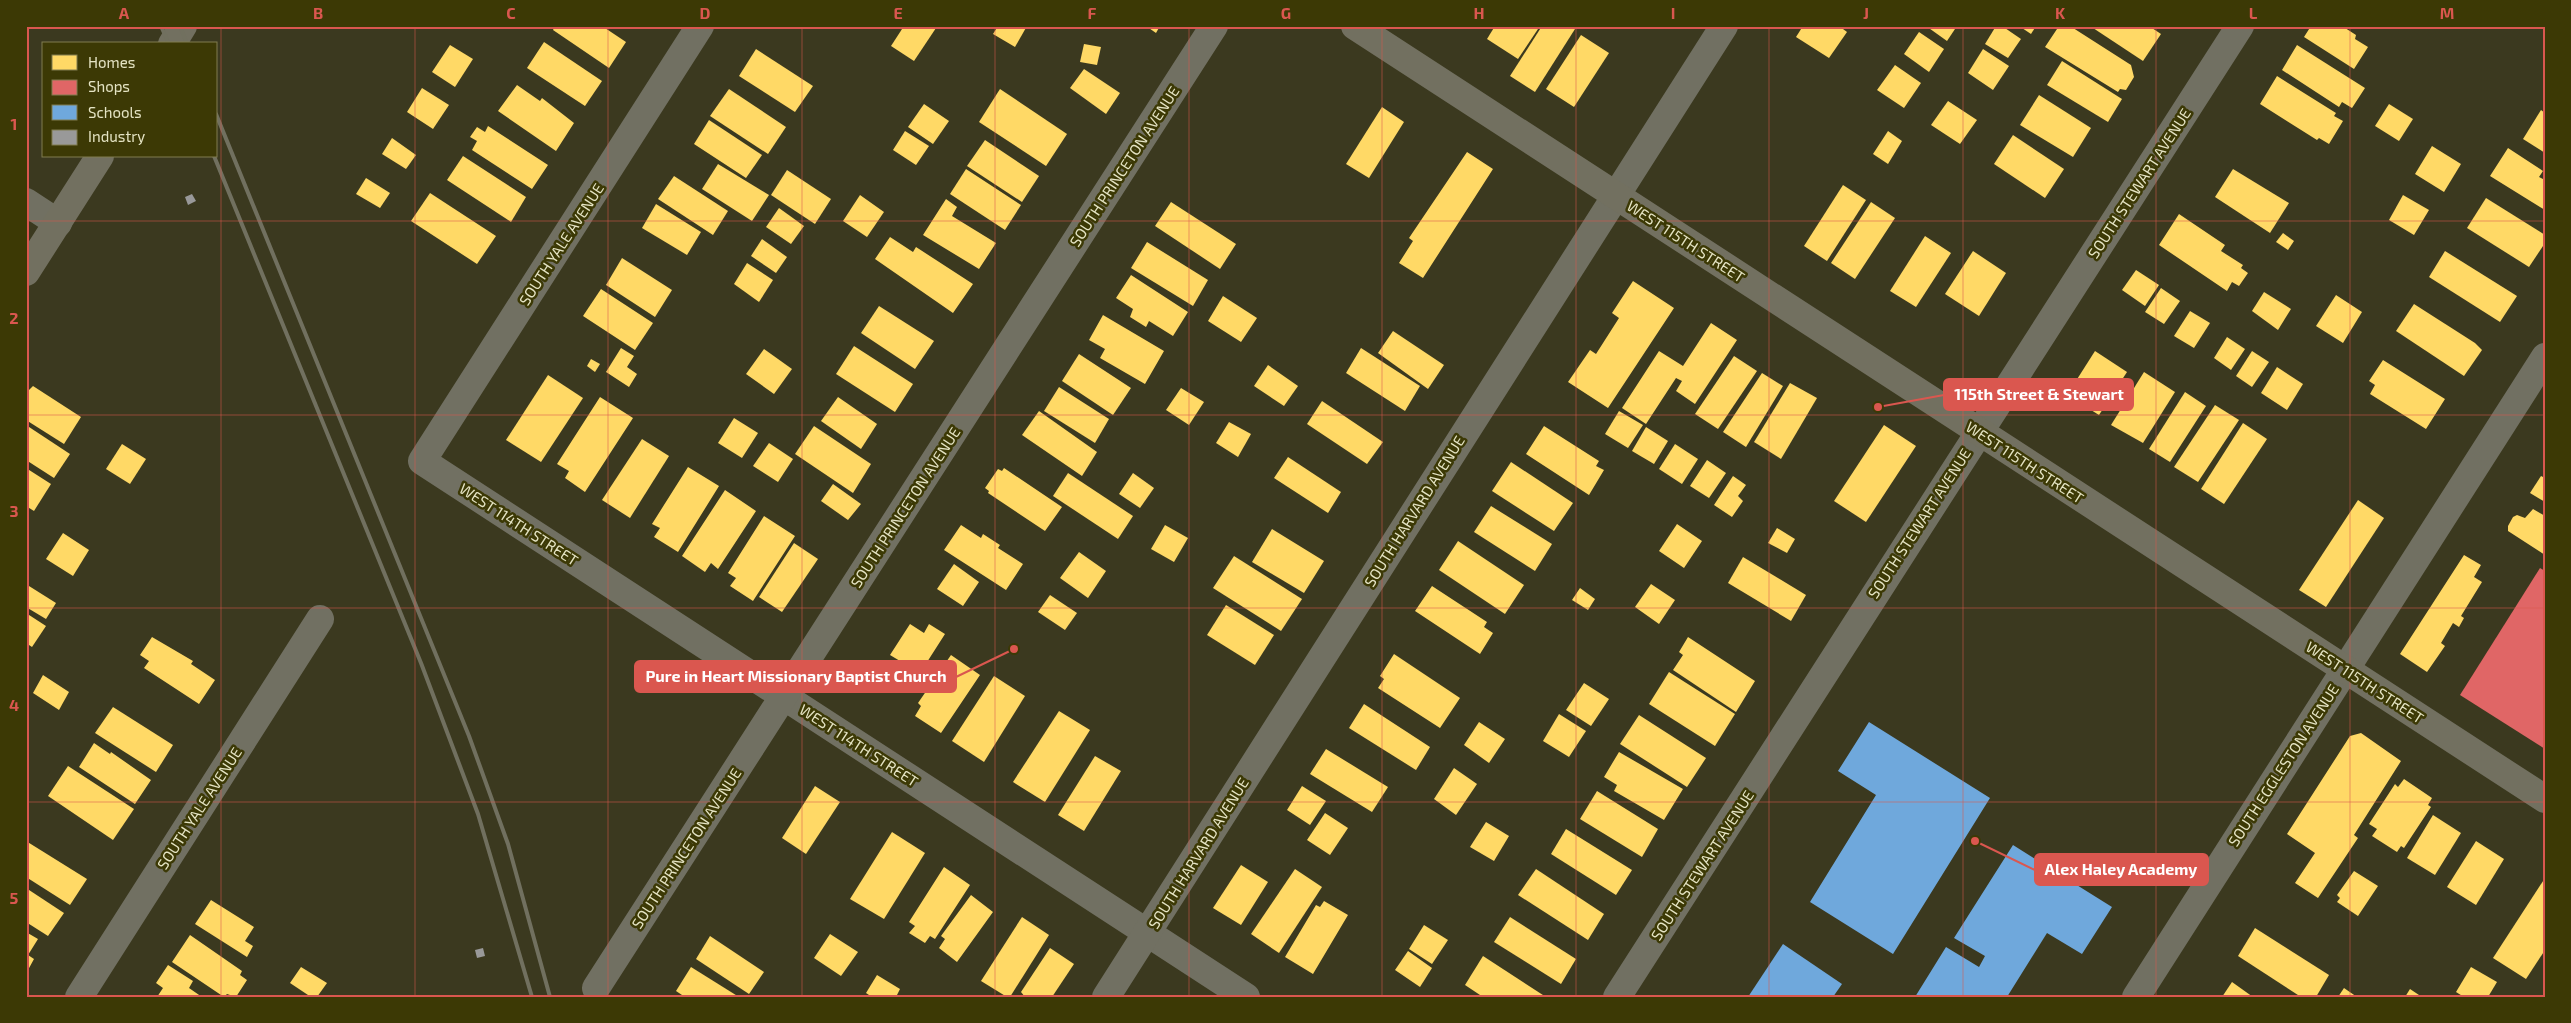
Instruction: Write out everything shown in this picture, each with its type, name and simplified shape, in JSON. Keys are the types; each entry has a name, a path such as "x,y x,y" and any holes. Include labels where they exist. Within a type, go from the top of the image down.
{"street":[{"path":"173,42 183,26"},
{"name":"SOUTH YALE AVENUE","path":"422,461 700,26"},
{"name":"SOUTH PRINCETON AVENUE","path":"596,988 1214,26"},
{"name":"WEST 115TH STREET","path":"1355,26 2545,799"},
{"name":"SOUTH HARVARD AVENUE","path":"1106,997 1724,26"},
{"name":"SOUTH STEWART AVENUE","path":"1618,997 1978,431 2240,26"},
{"path":"26,272 99,158"},
{"path":"26,202 58,223"},
{"name":"SOUTH EGGLESTON AVENUE","path":"2136,997 2545,358"},
{"name":"WEST 114TH STREET","path":"422,461 1246,997"},
{"name":"SOUTH YALE AVENUE","path":"78,997 320,619"}],"building: Homes":[{"path":"555,26 602,26 626,42 609,68 553,30"},
{"path":"904,26 932,26 936,28 914,61 891,46"},
{"path":"998,26 1027,26 1015,47 993,34"},
{"path":"1146,26 1160,26 1156,33"},
{"path":"1495,26 1540,26 1518,59 1487,39"},
{"path":"1542,26 1571,26 1575,29 1535,92 1510,76"},
{"path":"1803,26 1839,26 1847,32 1829,58 1796,37"},
{"path":"1926,26 1957,26 1947,41"},
{"path":"1996,26 2002,26 2021,39 2008,58 1985,44"},
{"path":"2019,26 2036,26 2031,34"},
{"path":"2059,26 2070,26 2131,65 2134,77 2126,90 2120,89 2118,92 2045,47"},
{"path":"2090,26 2149,26 2161,34 2143,61"},
{"path":"2311,26 2342,26 2356,35 2355,39 2368,47 2354,69 2304,37"},
{"path":"1919,32 1944,49 1929,72 1904,54"},
{"path":"1581,35 1609,53 1574,107 1546,89"},
{"path":"544,42 602,81 585,106 527,68"},
{"path":"1084,44 1101,47 1097,65 1080,62"},
{"path":"450,45 473,59 455,87 432,72"},
{"path":"2297,45 2365,88 2352,108 2342,102 2339,107 2282,70"},
{"path":"756,49 813,86 795,112 739,76"},
{"path":"1983,49 2009,66 1993,90 1968,73"},
{"path":"2062,61 2122,99 2108,122 2047,85"},
{"path":"1895,65 1921,83 1904,108 1877,90"},
{"path":"1084,69 1120,93 1106,114 1070,88"},
{"path":"2277,76 2336,113 2334,116 2343,121 2329,144 2319,138 2317,140 2260,104"},
{"path":"517,85 540,101 542,98 574,123 556,151 498,111"},
{"path":"422,88 449,105 433,129 407,112"},
{"path":"729,89 786,127 768,154 710,116"},
{"path":"1000,89 1067,134 1046,166 979,122"},
{"path":"2039,95 2091,128 2073,157 2020,125"},
{"path":"1948,101 1977,120 1960,144 1931,125"},
{"path":"924,104 949,121 933,144 908,127"},
{"path":"2389,104 2413,119 2399,141 2375,126"},
{"path":"1382,107 1404,122 1369,178 1346,164"},
{"path":"2541,110 2545,113 2545,153 2523,139"},
{"path":"709,120 762,155 746,178 694,144"},
{"path":"488,126 548,165 532,189 472,150 477,141 470,137 477,127 485,132"},
{"path":"905,131 929,146 916,165 893,150"},
{"path":"1888,131 1902,141 1888,164 1873,154"},
{"path":"2013,135 2064,169 2045,198 1994,164"},
{"path":"392,138 416,155 406,169 382,154"},
{"path":"985,140 1039,176 1022,202 967,166"},
{"path":"2432,146 2461,164 2444,192 2415,174"},
{"path":"2508,148 2543,171 2539,177 2545,180 2545,210 2490,176"},
{"path":"1467,152 1493,169 1423,278 1399,263 1413,241 1409,238"},
{"path":"463,156 526,197 511,222 447,180"},
{"path":"718,164 769,195 752,221 702,189"},
{"path":"966,169 1021,205 1005,230 950,194"},
{"path":"2233,169 2289,203 2270,233 2215,197"},
{"path":"787,170 831,199 815,224 771,195"},
{"path":"674,176 728,211 713,235 658,199"},
{"path":"366,178 390,193 380,208 356,194"},
{"path":"1843,185 1866,200 1827,261 1804,246"},
{"path":"430,193 496,236 477,264 411,221"},
{"path":"860,195 884,212 867,237 843,221"},
{"path":"2403,195 2429,210 2414,235 2389,220"},
{"path":"2486,198 2545,235 2545,243 2529,267 2467,228"},
{"path":"946,199 957,207 952,216 996,243 979,269 923,235"},
{"path":"1171,202 1236,244 1220,269 1155,226"},
{"path":"1871,202 1895,218 1855,279 1831,263"},
{"path":"656,204 701,232 687,255 642,228"},
{"path":"779,208 804,226 791,244 766,227"},
{"path":"2179,214 2225,245 2221,251 2243,265 2241,268 2248,273 2239,286 2232,282 2227,291 2159,245"},
{"path":"2283,233 2294,241 2288,250 2276,242"},
{"path":"1925,236 1951,253 1916,307 1890,291"},
{"path":"890,237 913,252 916,247 973,284 953,313 875,259"},
{"path":"762,239 787,257 776,273 751,256"},
{"path":"1147,242 1208,280 1193,306 1131,268"},
{"path":"1973,251 2006,273 1979,316 1945,294"},
{"path":"2445,251 2517,296 2500,322 2429,277"},
{"path":"622,258 672,290 655,317 606,285"},
{"path":"747,263 773,280 759,302 734,284"},
{"path":"2136,270 2159,285 2145,306 2122,290"},
{"path":"1131,275 1188,312 1173,336 1149,321 1146,327 1130,317 1133,309 1116,298"},
{"path":"1633,281 1674,308 1608,408 1568,382 1590,350 1596,354 1619,318 1612,313"},
{"path":"2161,288 2180,301 2164,324 2145,312"},
{"path":"601,289 653,323 635,350 583,316"},
{"path":"2264,292 2291,309 2278,330 2252,311"},
{"path":"2336,295 2362,312 2343,343 2316,326"},
{"path":"1223,296 1257,318 1241,342 1208,321"},
{"path":"2414,304 2475,343 2482,350 2464,376 2396,331"},
{"path":"879,306 934,341 915,369 861,333"},
{"path":"2190,311 2210,323 2194,348 2174,336"},
{"path":"1103,315 1164,351 1145,384 1100,358 1105,349 1089,340"},
{"path":"1711,323 1737,340 1695,404 1676,391 1682,381 1676,378 1646,424 1622,408 1659,351 1683,366"},
{"path":"1393,331 1444,365 1428,389 1378,353"},
{"path":"2227,337 2245,349 2231,370 2214,358"},
{"path":"854,346 913,384 895,412 836,374"},
{"path":"621,348 634,356 627,367 637,374 629,387 606,372"},
{"path":"1361,348 1420,386 1405,411 1346,373"},
{"path":"764,349 792,369 774,394 746,374"},
{"path":"2095,351 2127,372 2099,415 2067,395"},
{"path":"2252,351 2269,362 2252,387 2236,376"},
{"path":"1079,354 1131,388 1113,415 1062,381"},
{"path":"1734,356 1757,371 1718,429 1695,414"},
{"path":"591,359 600,364 595,372 587,366"},
{"path":"2383,360 2445,399 2426,429 2370,394 2375,385 2369,381"},
{"path":"1268,365 1298,386 1284,406 1254,386"},
{"path":"2277,367 2303,384 2287,410 2261,393"},
{"path":"2144,372 2175,392 2143,443 2111,425"},
{"path":"1762,373 1783,386 1746,447 1723,432"},
{"path":"548,375 583,398 541,462 506,440"},
{"path":"1790,383 1817,398 1781,459 1754,442"},
{"path":"33,386 81,417 64,444 26,420 26,393"},
{"path":"1059,387 1109,419 1095,443 1044,411"},
{"path":"1181,388 1204,402 1189,425 1166,410"},
{"path":"2185,392 2206,406 2170,462 2149,449"},
{"path":"600,397 633,418 585,492 565,478 569,471 557,464"},
{"path":"838,397 877,424 861,449 821,421"},
{"path":"1322,401 1383,442 1367,464 1307,424"},
{"path":"2215,405 2239,420 2198,482 2174,467"},
{"path":"1039,411 1097,452 1082,476 1022,435"},
{"path":"1619,411 1643,425 1628,448 1605,434"},
{"path":"734,418 758,433 742,458 718,443"},
{"path":"1229,422 1251,434 1238,457 1216,443"},
{"path":"2243,423 2267,439 2224,504 2201,489"},
{"path":"26,425 70,454 54,478 26,460"},
{"path":"1884,425 1916,446 1866,522 1834,501"},
{"path":"814,426 871,464 853,493 795,454"},
{"path":"1544,426 1599,461 1596,466 1604,470 1589,495 1526,454"},
{"path":"1646,427 1668,441 1654,464 1632,451"},
{"path":"642,439 669,456 630,518 602,500"},
{"path":"769,443 793,459 778,482 753,466"},
{"path":"122,444 146,459 130,484 106,469"},
{"path":"1675,444 1698,459 1682,484 1659,469"},
{"path":"1288,457 1341,492 1328,513 1274,478"},
{"path":"1707,460 1726,473 1709,498 1690,486"},
{"path":"1511,462 1573,503 1554,531 1492,491"},
{"path":"688,467 719,486 678,552 654,537 660,528 652,524"},
{"path":"26,468 51,484 34,511 26,506"},
{"path":"1004,468 1062,507 1045,531 988,493 989,491 985,488 998,469 1002,471"},
{"path":"1068,473 1133,516 1118,539 1053,496"},
{"path":"1133,473 1154,488 1140,508 1119,494"},
{"path":"1733,476 1746,485 1738,496 1743,501 1732,517 1714,505"},
{"path":"2541,476 2545,478 2545,502 2530,493"},
{"path":"833,484 861,504 848,520 821,501"},
{"path":"725,490 756,511 718,569 711,563 705,572 682,556"},
{"path":"2358,500 2384,518 2326,607 2299,590"},
{"path":"1491,506 1552,544 1535,571 1474,532"},
{"path":"2533,509 2545,516 2545,555 2508,531 2508,526 2513,517 2517,515 2525,518"},
{"path":"764,516 795,536 753,601 730,586 736,578 728,573"},
{"path":"1677,524 1702,541 1684,568 1659,551"},
{"path":"961,525 981,538 983,534 1000,545 998,548 1023,564 1006,590 944,550"},
{"path":"1165,525 1188,538 1174,562 1151,549"},
{"path":"1777,528 1795,539 1787,553 1768,543"},
{"path":"1272,529 1324,561 1304,593 1252,562"},
{"path":"63,533 89,550 73,576 46,559"},
{"path":"1458,541 1524,585 1505,614 1439,570"},
{"path":"794,543 818,559 782,612 759,597"},
{"path":"1079,552 1106,571 1088,598 1060,578"},
{"path":"2464,555 2481,565 2474,577 2482,582 2461,616 2464,618 2459,627 2453,623 2441,643 2445,646 2427,672 2400,654"},
{"path":"1234,556 1302,599 1281,631 1213,588"},
{"path":"1743,557 1806,595 1791,621 1728,583"},
{"path":"954,564 979,582 963,606 937,589"},
{"path":"1651,584 1675,600 1659,624 1635,607"},
{"path":"29,586 56,603 46,619 26,607 26,590"},
{"path":"1432,586 1487,622 1484,627 1493,633 1480,654 1415,611"},
{"path":"1580,588 1595,599 1588,610 1572,600"},
{"path":"1050,595 1077,613 1065,630 1038,612"},
{"path":"1226,605 1274,635 1255,665 1207,635"},
{"path":"26,613 46,626 32,647 26,643"},
{"path":"910,624 924,633 929,624 945,634 913,684 894,672 900,661 890,655"},
{"path":"152,637 193,661 191,664 215,680 199,704 144,668 149,661 140,655"},
{"path":"1688,637 1755,681 1736,712 1673,670 1683,655 1679,652"},
{"path":"1394,654 1460,698 1440,728 1378,688 1384,679 1380,676"},
{"path":"951,655 980,675 941,733 915,716 921,706 918,703"},
{"path":"1669,672 1735,714 1715,746 1649,704"},
{"path":"43,675 69,692 59,710 33,693"},
{"path":"994,676 1025,696 984,762 952,741"},
{"path":"1584,683 1609,699 1591,726 1566,710"},
{"path":"1364,704 1430,747 1416,770 1349,728"},
{"path":"113,707 173,745 156,772 95,733"},
{"path":"1059,711 1090,730 1045,802 1013,782"},
{"path":"1559,714 1586,731 1569,757 1543,741"},
{"path":"1639,715 1706,758 1687,787 1620,744"},
{"path":"1479,722 1505,739 1489,763 1464,745"},
{"path":"2361,733 2401,761 2354,835 2358,838 2318,898 2295,883 2315,853 2287,834 2350,736"},
{"path":"94,743 110,754 111,752 151,780 135,804 79,767"},
{"path":"1326,749 1388,787 1372,812 1310,774"},
{"path":"1619,752 1683,789 1664,820 1614,791 1617,785 1604,777"},
{"path":"1095,756 1121,771 1084,831 1058,815"},
{"path":"68,766 134,809 113,840 48,796"},
{"path":"1454,768 1477,784 1456,815 1434,799"},
{"path":"2404,779 2432,798 2428,805 2431,807 2404,848 2401,846 2397,852 2372,836 2377,829 2369,824 2395,784 2398,787"},
{"path":"815,786 840,802 806,854 782,838"},
{"path":"1302,786 1326,801 1310,825 1287,810"},
{"path":"1597,791 1658,829 1642,857 1580,819"},
{"path":"1325,813 1348,828 1330,855 1307,840"},
{"path":"2433,815 2461,833 2435,875 2407,858"},
{"path":"1486,822 1509,836 1494,861 1470,847"},
{"path":"1566,829 1632,870 1616,895 1551,854"},
{"path":"892,832 925,853 884,919 850,899"},
{"path":"26,841 87,879 70,905 26,877"},
{"path":"2476,841 2504,859 2476,905 2447,887"},
{"path":"1241,865 1268,882 1241,925 1213,908"},
{"path":"944,867 970,885 935,939 930,936 925,943 909,933 915,926 909,922"},
{"path":"1295,869 1322,887 1279,953 1251,934"},
{"path":"1536,869 1604,914 1588,940 1518,895"},
{"path":"2354,871 2378,886 2358,916 2337,902 2340,898 2337,895"},
{"path":"2545,878 2545,950 2526,979 2493,958"},
{"path":"26,888 64,913 48,936 26,922"},
{"path":"971,895 993,912 957,962 939,948 945,939 941,936"},
{"path":"211,900 254,927 245,941 253,946 247,957 195,924"},
{"path":"1324,901 1348,915 1313,974 1285,957 1316,905 1320,907"},
{"path":"1022,917 1049,935 1010,997 1007,997 981,981"},
{"path":"1510,917 1576,959 1561,984 1494,942"},
{"path":"1424,925 1448,940 1432,964 1409,949"},
{"path":"2255,928 2329,975 2316,997 2301,997 2238,956"},
{"path":"26,932 38,939 28,955 34,959 28,970"},
{"path":"830,934 858,952 841,976 814,958"},
{"path":"190,935 242,971 240,975 247,980 236,997 227,994 224,997 172,962"},
{"path":"710,936 764,972 749,994 696,959"},
{"path":"1050,948 1074,964 1052,997 1025,997 1021,992"},
{"path":"1408,951 1432,968 1420,987 1395,970"},
{"path":"1483,956 1546,997 1483,997 1465,985"},
{"path":"168,965 193,981 189,988 202,997 157,997 163,988 156,983"},
{"path":"301,967 327,983 317,997 311,997 290,983"},
{"path":"691,967 739,997 685,997 676,991"},
{"path":"2471,967 2497,982 2488,997 2464,997 2456,992"},
{"path":"877,975 900,989 896,997 872,997 866,993"},
{"path":"2232,982 2253,997 2222,997"},
{"path":"2344,988 2357,997 2338,997"},
{"path":"2410,989 2422,997 2405,997"}],"building: Shops":[{"path":"2540,568 2545,571 2545,749 2460,695"}],"building: Schools":[{"path":"1869,722 1990,798 1893,954 1810,902 1876,795 1838,771"},
{"path":"2013,845 2112,907 2082,954 2047,933 2007,997 1915,997 1946,947 1979,967 1985,956 1954,938"},
{"path":"1783,944 1842,984 1833,997 1748,997"}],"building: Industry":[{"path":"192,194 196,201 188,205 185,197"},
{"path":"483,948 485,956 477,958 475,950"}],"railway":[{"path":"161,26 168,42"},
{"path":"180,26 186,42"},
{"path":"218,119 469,736 508,844 550,997"},
{"path":"215,158 421,663 478,814 532,997"}],"place":[{"name":"115th Street & Stewart","path":"1878,407"},
{"name":"Pure in Heart Missionary Baptist Church","path":"1014,649"},
{"name":"Alex Haley Academy","path":"1975,841"}]}
